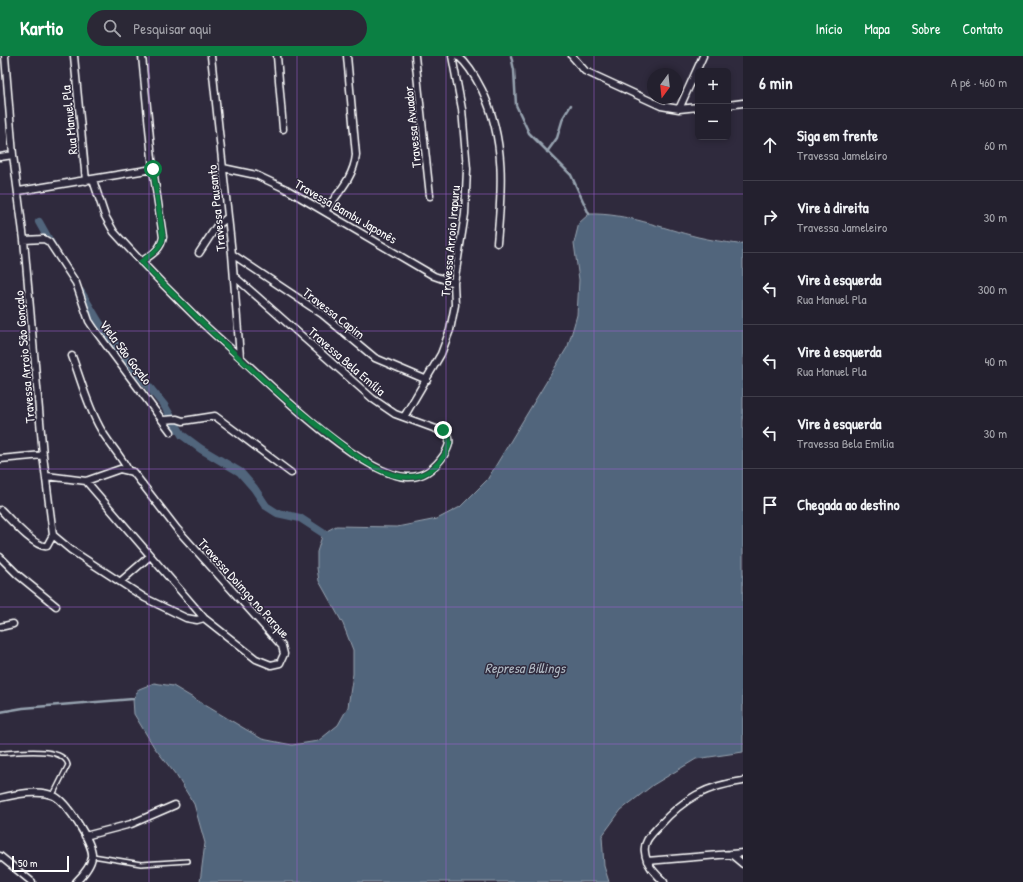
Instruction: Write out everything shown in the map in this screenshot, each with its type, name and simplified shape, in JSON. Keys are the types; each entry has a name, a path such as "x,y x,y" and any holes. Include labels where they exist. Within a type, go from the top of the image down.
{"street":[{"name":"Travessa Arroio São Gonçalo","path":"5,56 13,155 19,191 53,535"},
{"name":"Rua Manuel Pla","path":"74,56 86,181"},
{"path":"141,262 157,250 163,237 153,169 142,56"},
{"name":"Travessa Pausanto","path":"211,56 232,254 240,357"},
{"path":"277,56 283,129"},
{"path":"326,210 350,178 355,164 356,155 347,56"},
{"name":"Travessa Avuador","path":"415,56 430,196"},
{"name":"Travessa Arroio Irapuru","path":"404,417 441,354 450,330 455,305 454,283 465,214 467,170 462,110 452,56"},
{"path":"458,56 475,75 496,123 502,176 497,243"},
{"path":"572,56 582,69 661,106 679,109 695,107"},
{"path":"679,109 703,56"},
{"path":"731,105 743,103"},
{"path":"0,157 13,155"},
{"name":"Travessa Bambu Japonês","path":"223,168 256,175 271,181 326,210 434,276 454,283"},
{"path":"19,191 153,169"},
{"path":"93,180 110,225 141,262 196,317 240,357"},
{"path":"200,253 216,227 228,217"},
{"name":"Viela São Goçalo","path":"24,240 44,239 49,242 76,282 89,321 94,330 164,420 171,432"},
{"name":"Travessa Capim","path":"232,254 322,314 368,353 384,363 427,380"},
{"name":"Travessa Bela Emília","path":"234,276 373,399 386,408 404,417 443,430 448,435 448,446 441,459 432,469 423,475 408,478 386,472 360,458 290,404 240,357"},
{"path":"47,476 86,480 116,470 128,470 119,454 103,434 95,419 72,356"},
{"path":"164,420 175,419 183,421 215,416 291,473"},
{"path":"0,459 44,455"},
{"name":"Travessa Doimgo no Parque","path":"86,480 204,618 263,663 276,665 283,658 284,654 282,646 177,529 135,474 128,470"},
{"path":"1,510 30,538 42,545 46,547 53,535 71,550 121,581 145,598 186,618 197,620 204,618"},
{"path":"121,581 150,556"},
{"path":"0,557 18,575 56,606"},
{"path":"0,627 13,624"},
{"path":"664,882 651,868 647,861 645,853 646,842 675,809 692,796 711,788 743,781"},
{"path":"0,798 27,794 52,795 57,797 68,809 90,844 92,857 86,871 76,882"},
{"path":"85,836 131,824 175,805"},
{"path":"647,861 743,853"},
{"path":"731,854 743,864"},
{"path":"0,856 32,882"}],"lane":[{"path":"0,753 51,753 63,758 68,765 52,795"},
{"path":"92,857 141,864 188,861"}],"water":[{"name":"Represa Billings","path":"589,214 603,214 630,218 703,238 738,244 743,243 743,752 696,759 653,785 621,810 602,836 604,866 609,882 200,882 205,843 194,804 176,775 154,747 134,714 133,699 139,689 154,683 173,686 262,739 292,745 318,741 338,725 348,707 353,674 353,650 343,624 319,581 317,552 323,533 336,526 397,527 437,519 460,507 487,480 568,346 577,315 579,280 574,243 579,223"}],"waterway":[{"path":"511,56 514,70 516,105 529,133 571,175 589,214"},
{"path":"547,152 557,138 563,118 571,105"},
{"path":"39,222 53,247"},
{"path":"81,292 100,324 130,364 164,405 182,435 201,449 240,472 254,488 266,506 277,513 300,518 323,533"},
{"path":"0,712 23,708 133,699"}],"route":[{"path":"153,169 163,237 157,250 141,262 196,317 290,404 360,458 374,467 402,477 408,478 423,475 432,469 441,459 450,442 450,438 443,430"}]}
